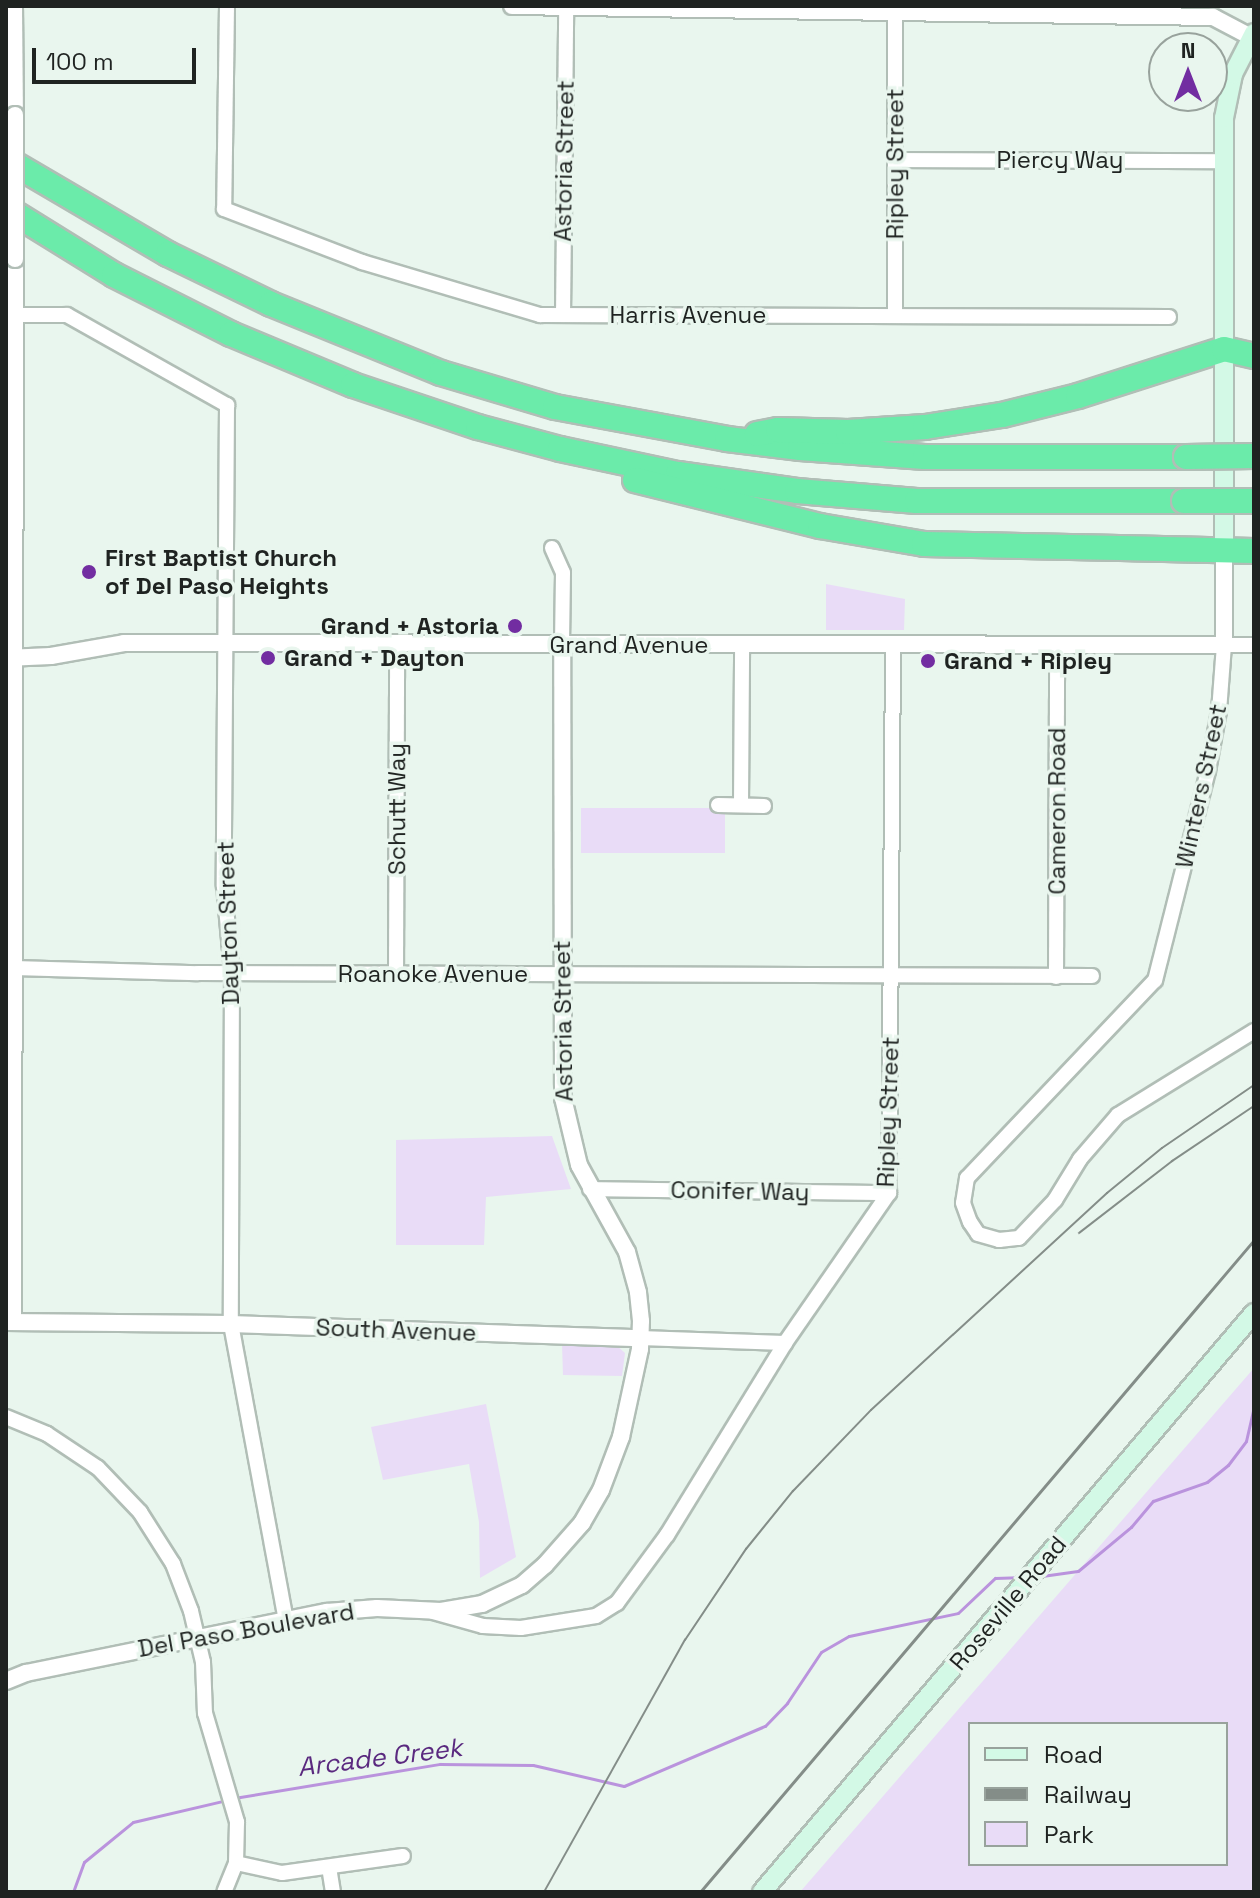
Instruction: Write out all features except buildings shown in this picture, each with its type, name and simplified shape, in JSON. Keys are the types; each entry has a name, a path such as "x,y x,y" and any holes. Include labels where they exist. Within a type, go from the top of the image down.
{"highway":[{"path":"6,159 168,254 271,304 441,373 555,407 727,439 925,457 1254,456"},
{"path":"6,208 114,275 231,334 353,385 544,453 717,503 924,544 1224,553 1254,551"},
{"path":"727,439 778,430 848,432 925,427 1002,415 1078,396 1224,349 1254,356"},
{"path":"478,427 560,449 678,474 797,491 917,501 1254,501"}],"main road":[{"name":"Winters Street","path":"1224,553 1224,161 1228,95 1252,35"},
{"name":"Roseville Road","path":"762,1892 1254,1313"}],"street":[{"path":"10,1322 10,988 14,968 10,658 15,259 14,6"},
{"name":"Harris Avenue","path":"227,6 224,209 433,285 540,315 1169,317"},
{"path":"512,6 895,12 1013,10 1213,17 1252,35"},
{"name":"Astoria Street","path":"563,315 566,7"},
{"name":"Ripley Street","path":"895,12 895,315"},
{"name":"Piercy Way","path":"895,160 1224,161"},
{"name":"Dayton Street","path":"12,324 67,315 227,405 224,886 232,973 231,1324 286,1620"},
{"name":"Astoria Street","path":"428,1611 469,1608 501,1597 545,1565 582,1523 601,1490 621,1437 640,1338 638,1292 629,1258 590,1189 571,1140 563,1098 563,573 552,548"},
{"name":"Winters Street","path":"1224,553 1224,645 1219,711 1208,771 1155,980 967,1178 963,1203 978,1234 999,1240 1019,1238 1055,1200 1096,1138 1140,1099 1254,1031"},
{"name":"Grand Avenue","path":"10,658 51,656 124,643 1254,645"},
{"name":"Schutt Way","path":"396,974 397,645"},
{"path":"741,805 742,645"},
{"name":"Ripley Street","path":"622,1596 667,1535 785,1343 889,1193 893,645"},
{"name":"Cameron Road","path":"1056,977 1057,645"},
{"path":"718,805 764,806"},
{"name":"Roanoke Avenue","path":"14,968 232,973 1092,976"},
{"name":"Conifer Way","path":"590,1189 889,1193"},
{"name":"South Avenue","path":"10,1322 231,1324 785,1343"},
{"path":"6,1417 73,1450 130,1501 173,1564 203,1662 205,1713 237,1822 236,1863 224,1892"},
{"name":"Del Paso Boulevard","path":"6,1681 26,1673 347,1609 428,1611 483,1626 521,1628 596,1616 610,1609 622,1596"},
{"path":"236,1863 282,1873 403,1856"},
{"path":"329,1867 333,1892"}],"green space":[{"path":"826,584 905,599 904,630 826,630"},
{"path":"581,808 725,808 725,853 581,853"},
{"path":"552,1136 571,1189 486,1197 484,1245 396,1245 396,1140"},
{"path":"562,1344 617,1346 625,1353 622,1376 563,1375"},
{"path":"1254,1368 1254,1892 800,1892"},
{"path":"486,1404 516,1557 480,1578 479,1522 469,1464 383,1480 371,1427"}],"waterway":[{"name":"Arcade Creek","path":"1042,1576 1078,1571 1131,1527 1153,1501 1207,1482 1228,1465 1246,1441 1254,1407"},
{"name":"Arcade Creek","path":"234,1798 440,1764 533,1765 624,1786 765,1726 787,1703 821,1652 849,1636 958,1613 995,1578 1018,1577"},
{"name":"Arcade Creek","path":"73,1892 84,1862 133,1822 227,1800"}],"tram line":[{"path":"544,1892 685,1640 746,1549 793,1491 871,1410 1107,1193 1162,1148 1254,1085"},
{"path":"1079,1233 1172,1161 1254,1106"}],"railway":[{"path":"700,1892 1254,1240"}],"place":[{"name":"First Baptist Church of Del Paso Heights","path":"89,572"},
{"name":"Grand + Astoria","path":"515,626"},
{"name":"Grand + Dayton","path":"268,658"},
{"name":"Grand + Ripley","path":"928,661"}]}
